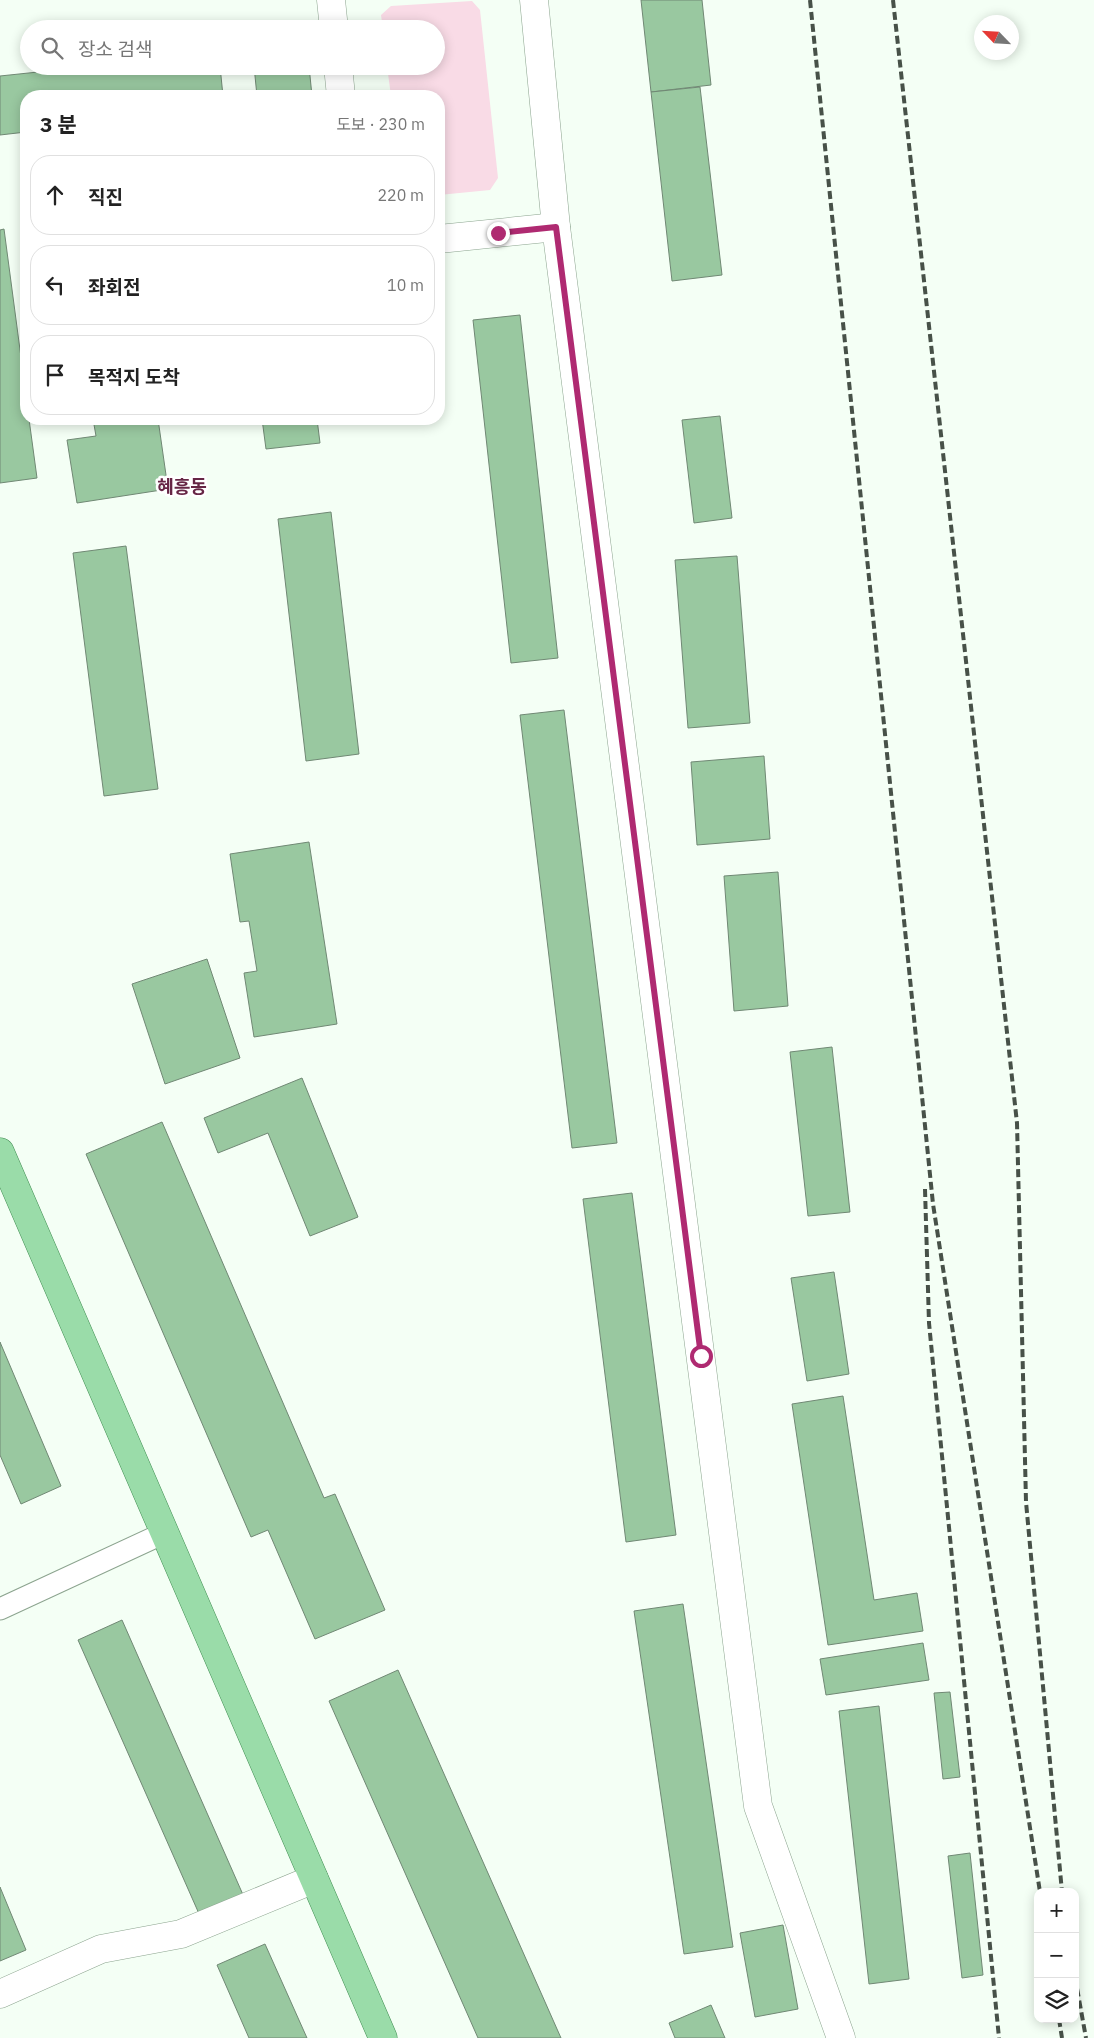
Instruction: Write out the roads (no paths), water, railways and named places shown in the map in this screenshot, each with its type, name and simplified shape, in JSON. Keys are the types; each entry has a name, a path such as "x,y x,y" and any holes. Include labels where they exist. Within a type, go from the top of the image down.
{"main road":[{"path":"332,0 333,20"},
{"path":"534,0 556,227 758,1806 840,2038"},
{"path":"339,75 340,90"},
{"path":"445,238 556,227"},
{"path":"0,1152 383,2038"},
{"path":"0,1994 102,1949 181,1934 314,1879"}],"lane":[{"path":"0,1609 164,1532"}],"railway":[{"path":"810,0 933,1204 1039,1888"},
{"path":"893,0 1017,1123 1026,1502 1062,1888"},
{"path":"925,1189 929,1323 999,2038"},
{"path":"1075,1978 1086,2038"},
{"path":"1060,2023 1062,2038"}],"district":[{"name":"혜흥동","path":"182,486"}]}
